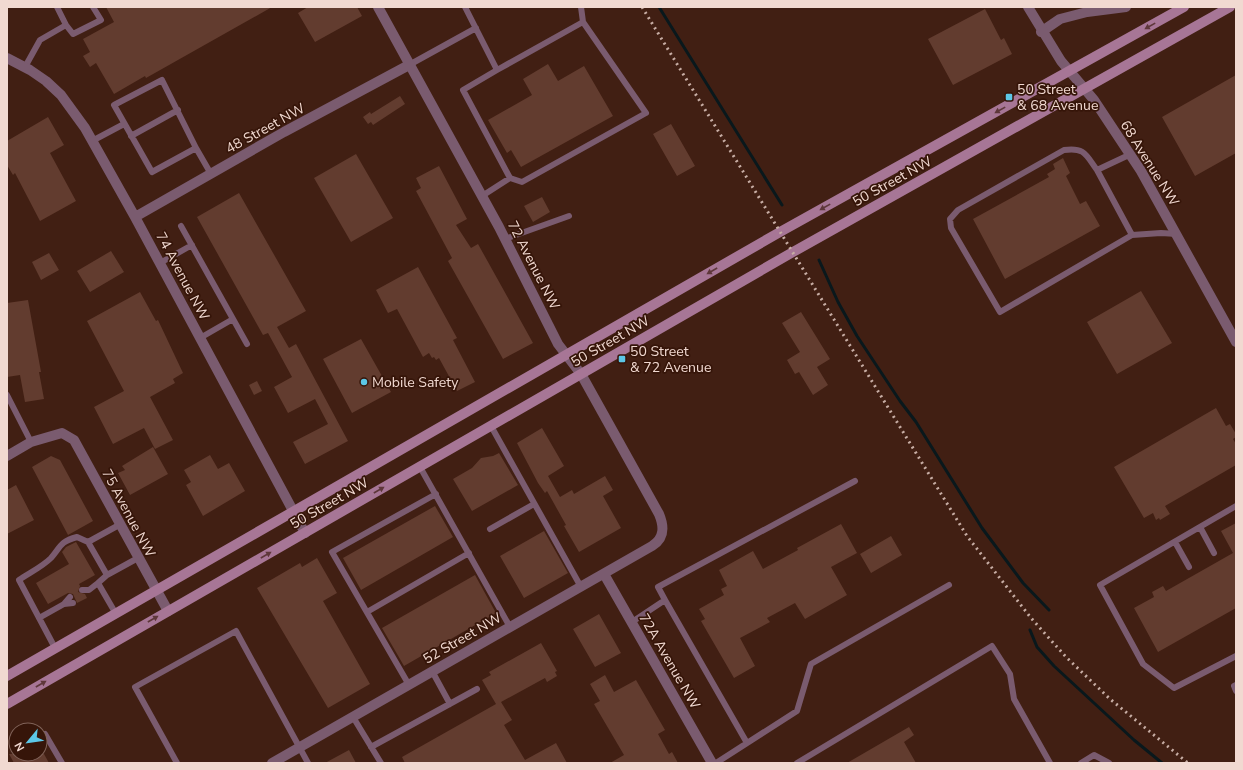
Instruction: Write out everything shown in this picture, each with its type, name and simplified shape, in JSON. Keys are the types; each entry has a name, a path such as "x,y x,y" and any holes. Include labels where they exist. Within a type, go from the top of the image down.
{"main road":[{"name":"50 Street NW","path":"7,676 565,355 1184,7"},
{"name":"50 Street NW","path":"7,704 792,252 1230,7"}],"street":[{"name":"72 Avenue NW","path":"378,7 482,196 565,355 581,374 659,514 662,522 662,534"},
{"name":"68 Avenue NW","path":"1028,7 1041,32 1061,61 1085,89 1131,154 1236,342"},
{"path":"1041,32 1060,19 1088,12 1126,7"},
{"name":"74 Avenue NW","path":"7,58 25,67 46,81 74,110 135,217 305,533"},
{"name":"48 Street NW","path":"135,217 409,65"},
{"name":"75 Avenue NW","path":"31,442 62,433 74,440 119,525 168,611"},
{"path":"7,456 31,442"},
{"name":"52 Street NW","path":"272,763 656,544 662,534"},
{"name":"72A Avenue NW","path":"604,574 712,763"}],"lane":[{"path":"57,7 66,25 73,34 101,20 93,7"},
{"path":"465,7 497,70"},
{"path":"581,7 583,22 646,113 522,182 510,178 463,90 583,22"},
{"path":"25,67 40,40 66,25"},
{"path":"409,65 476,28"},
{"path":"196,148 152,172 114,105 162,80 196,148 211,174"},
{"path":"131,136 178,110"},
{"path":"92,141 124,124"},
{"path":"1132,234 1097,170 1084,151 1076,148 1064,150 958,210 950,219 951,228 1000,312 1132,234 1177,234"},
{"path":"1097,170 1131,154"},
{"path":"482,196 510,178"},
{"path":"505,239 569,216"},
{"path":"181,226 247,344"},
{"path":"160,263 192,245"},
{"path":"200,338 233,319"},
{"path":"7,395 31,442"},
{"path":"491,426 581,587"},
{"path":"420,467 510,627"},
{"path":"747,743 658,587 855,480"},
{"path":"409,685 332,552 436,494"},
{"path":"490,529 534,504"},
{"path":"1236,506 1100,585 1143,664 1174,688 1236,656"},
{"path":"88,542 119,525"},
{"path":"1200,527 1214,553"},
{"path":"55,648 19,580 50,559 58,547 70,539 77,537 88,542 107,576"},
{"path":"1174,542 1189,567"},
{"path":"367,612 469,553"},
{"path":"84,593 107,576 138,558"},
{"path":"98,583 116,614"},
{"path":"716,763 797,711 811,664 949,585"},
{"path":"39,618 64,604 70,597"},
{"path":"632,622 665,600"},
{"path":"64,604 73,603"},
{"path":"177,763 135,687 236,631 308,763"},
{"path":"797,763 992,646 1010,674 1014,699 1050,763"},
{"path":"432,671 450,704"},
{"path":"1236,685 1234,686 1236,691"},
{"path":"371,746 477,689"},
{"path":"353,717 381,763"},
{"path":"48,739 62,763"},
{"path":"1081,763 1094,755 1109,763"}],"building":[{"path":"106,7 272,7 146,78 145,76 114,94 96,63 90,67 83,56 90,52 83,39 114,22"},
{"path":"308,7 357,7 362,16 315,42 298,13"},
{"path":"985,9 1001,40 1004,38 1012,54 953,85 928,39"},
{"path":"548,64 558,81 584,66 613,116 521,167 511,150 507,153 488,120 532,95 523,79"},
{"path":"1236,75 1236,153 1195,176 1162,117"},
{"path":"400,96 405,104 373,125 371,122 368,124 363,117 370,112 371,114"},
{"path":"48,117 64,145 50,153 76,201 40,221 15,173 13,175 7,165 7,141"},
{"path":"671,124 695,166 677,176 653,134"},
{"path":"356,154 393,218 351,242 314,178"},
{"path":"1063,158 1070,173 1066,176 1080,204 1086,201 1100,226 1005,279 973,219 1049,177 1047,174 1055,169 1053,164"},
{"path":"439,166 467,219 456,225 471,248 478,244 533,343 503,359 448,261 452,258 416,191 421,188 416,178"},
{"path":"239,193 306,311 277,327 289,348 296,344 348,441 305,464 293,442 328,424 315,399 288,413 274,387 292,377 268,333 263,335 197,217"},
{"path":"542,197 550,212 533,222 524,206"},
{"path":"111,251 124,272 90,292 77,271"},
{"path":"49,253 59,270 41,280 32,262"},
{"path":"418,267 457,338 453,340 475,382 457,391 439,358 436,360 434,357 432,358 429,353 423,357 397,309 388,313 376,290"},
{"path":"1141,291 1172,343 1117,374 1087,322"},
{"path":"140,292 156,321 158,320 183,373 173,379 175,383 150,397 173,440 155,449 144,428 113,444 94,407 124,391 87,321"},
{"path":"28,300 41,372 39,372 44,399 25,402 20,375 7,377 7,303"},
{"path":"801,312 830,359 817,367 828,385 813,395 799,372 795,374 787,360 800,352 782,323"},
{"path":"361,339 391,392 352,413 323,359"},
{"path":"257,381 262,391 254,395 249,385"},
{"path":"1216,408 1226,426 1230,424 1236,434 1236,437 1233,439 1236,444 1236,465 1165,506 1170,514 1160,520 1159,518 1156,520 1153,513 1144,518 1114,467"},
{"path":"542,428 564,466 548,476 560,497 572,490 574,494 605,476 613,490 603,496 621,528 579,552 564,526 566,525 547,491 545,493 538,483 517,443"},
{"path":"153,447 168,474 130,495 118,473 125,470 122,466"},
{"path":"499,453 518,485 472,511 453,479 472,468 481,458 493,456"},
{"path":"210,455 218,469 229,463 245,491 203,516 186,485 191,482 184,470"},
{"path":"51,456 60,460 93,521 68,535 32,467"},
{"path":"16,485 34,520 7,534 7,490"},
{"path":"435,506 453,537 361,590 343,558"},
{"path":"1236,523 1236,608 1158,652 1134,608 1154,597 1152,592 1163,586 1166,591 1233,553 1221,531"},
{"path":"841,524 857,553 831,567 847,595 805,619 795,603 767,618 770,622 740,638 755,666 734,678 701,621 705,619 699,609 724,595 721,589 727,586 719,570 753,551 763,569"},
{"path":"544,531 568,573 524,598 500,556"},
{"path":"891,536 902,555 871,573 860,554"},
{"path":"76,542 95,575 79,584 80,586 78,592 85,594 87,598 77,603 73,594 68,593 48,604 36,583 69,564 62,552 66,547"},
{"path":"317,558 337,593 323,601 370,684 328,708 257,588 300,563 302,567"},
{"path":"475,575 496,613 404,666 382,628"},
{"path":"599,614 621,653 595,667 573,629"},
{"path":"541,643 557,671 555,672 557,676 547,682 545,678 501,702 512,720 504,725 525,760 556,743 567,763 405,763 402,757 496,704 482,680 491,675 489,672"},
{"path":"605,675 614,692 636,680 665,730 658,734 669,754 672,752 678,763 610,763 624,755 594,704 600,701 590,684"},
{"path":"909,727 914,735 904,742 916,763 847,763"},
{"path":"349,750 356,763 325,763"},
{"path":"48,761 49,763 14,763"}],"waterway":[{"path":"659,7 782,205"},
{"path":"819,260 838,302 857,336 900,401 916,422 982,528 1023,583 1049,610"},
{"path":"1030,630 1037,647 1054,666 1134,740 1162,763"}],"railway":[{"path":"642,7 967,536 1031,618 1066,657 1110,699 1188,763"}],"place":[{"name":"50 Street & 68 Avenue","path":"1009,97"},
{"name":"50 Street & 72 Avenue","path":"622,359"},
{"name":"Mobile Safety","path":"364,382"}]}
